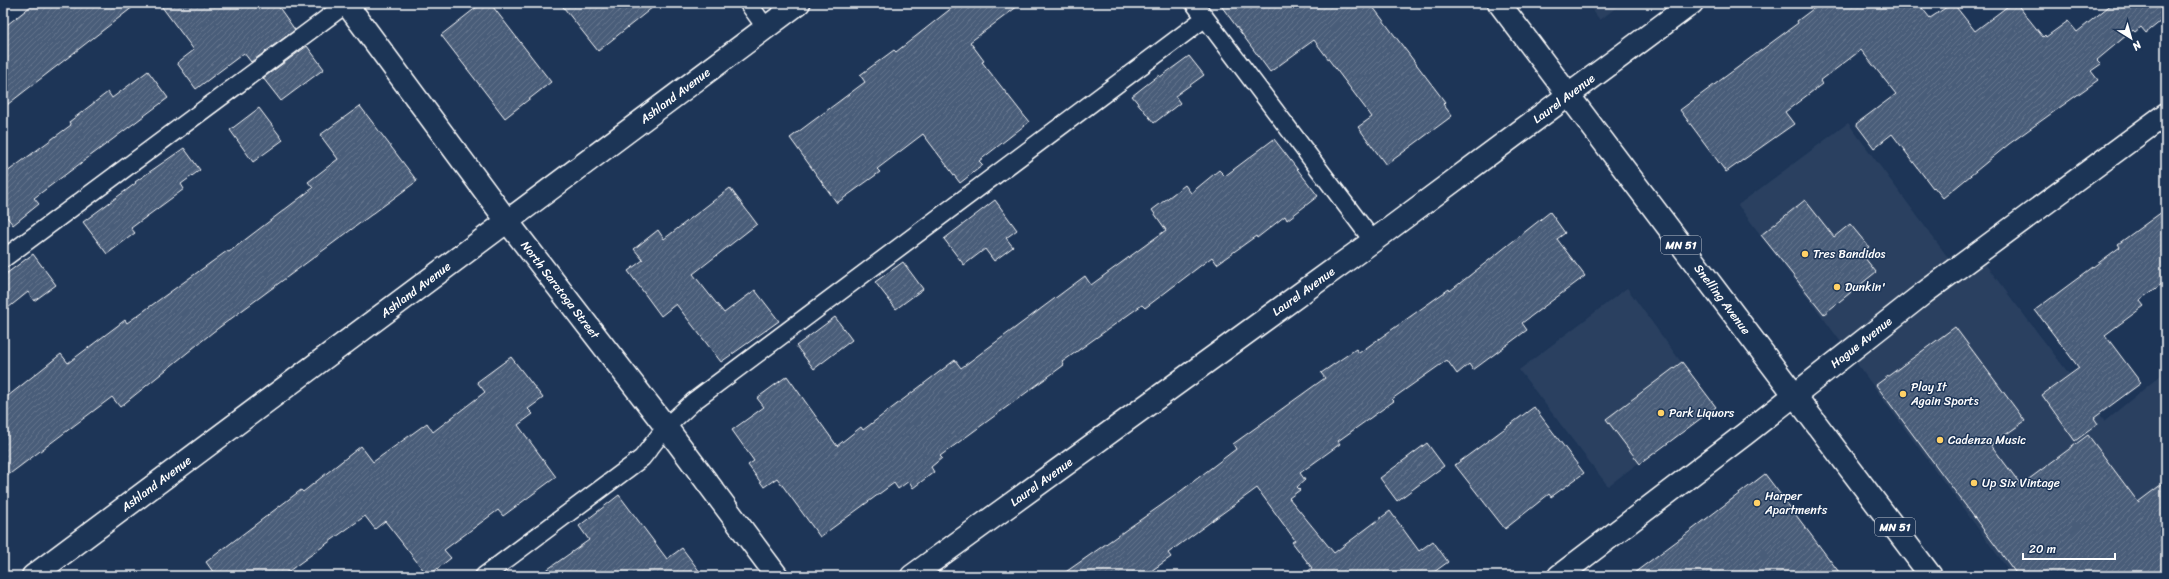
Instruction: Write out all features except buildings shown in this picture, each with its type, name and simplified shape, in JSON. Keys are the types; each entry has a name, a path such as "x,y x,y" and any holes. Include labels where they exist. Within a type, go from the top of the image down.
{"street":[{"name":"North Saratoga Street","path":"346,3 507,221 666,427 777,576"},
{"name":"Ashland Avenue","path":"33,576 799,3"},
{"name":"Snelling Avenue","path":"1499,3 1720,298 1795,394 1932,576"},
{"name":"Laurel Avenue","path":"912,576 1373,241 1692,3"},
{"name":"Hague Avenue","path":"1559,576 1745,434 1924,293 2166,114"}],"lane":[{"path":"3,259 346,3"},
{"path":"748,3 766,28"},
{"path":"1194,3 1373,241"},
{"path":"484,576 642,458 666,427 694,401 1205,18"}],"shaded area":[{"path":"1587,3 1622,3 1600,20"},
{"path":"1848,123 1958,271 1979,256 2105,421 2166,371 2166,576 2013,576 1824,319 1738,205"},
{"path":"1627,288 1713,406 1608,486 1519,370"}],"place":[{"name":"Tres Bandidos","path":"1805,254"},
{"name":"Dunkin'","path":"1837,287"},
{"name":"Play It Again Sports","path":"1903,394"},
{"name":"Park Liquors","path":"1661,413"},
{"name":"Cadenza Music","path":"1940,440"},
{"name":"Up Six Vintage","path":"1974,483"},
{"name":"Harper Apartments","path":"1757,503"}]}
